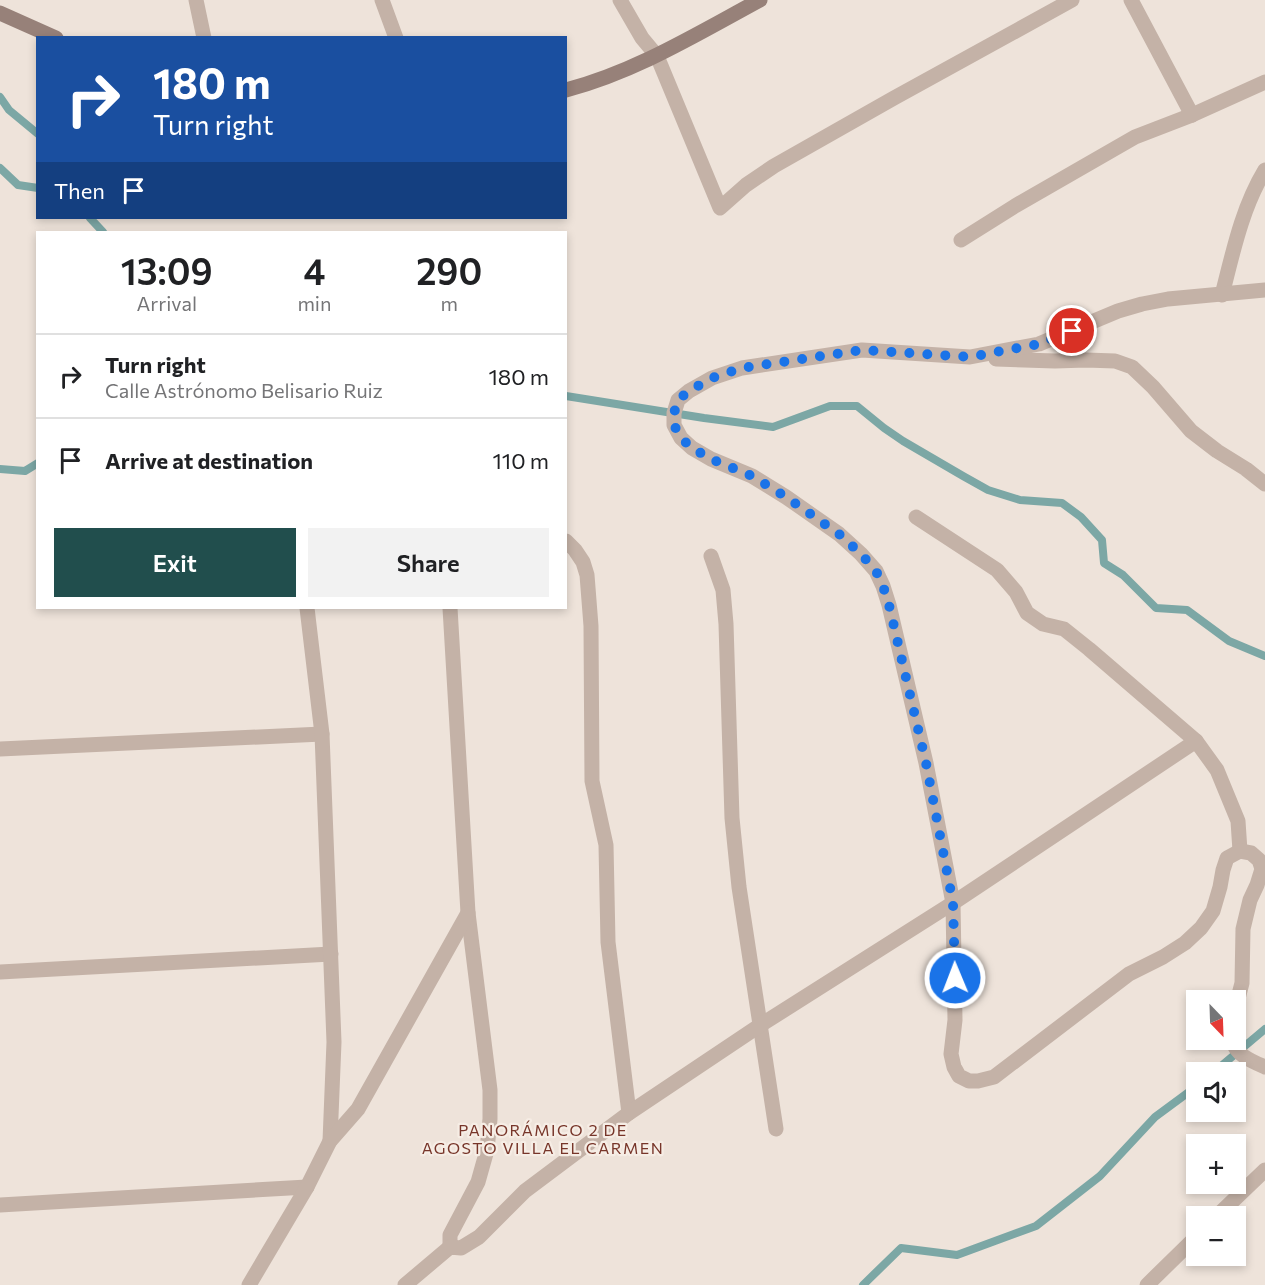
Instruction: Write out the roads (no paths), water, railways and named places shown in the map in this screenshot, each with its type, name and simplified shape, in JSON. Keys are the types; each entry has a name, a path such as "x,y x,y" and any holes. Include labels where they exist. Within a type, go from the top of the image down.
{"street":[{"path":"196,0 204,36"},
{"path":"382,0 395,36"},
{"path":"620,0 642,38 657,56 720,208 746,185 774,166 1072,0"},
{"path":"567,90 589,84 657,56 760,0"},
{"path":"1131,0 1192,115"},
{"path":"0,13 52,36"},
{"path":"961,240 1135,136 1192,115 1265,82"},
{"path":"1222,295 1235,243 1254,188 1265,170"},
{"path":"970,357 1039,344 1118,311 1142,304 1168,299 1265,290"},
{"path":"1240,990 1244,928 1250,900 1262,869 1259,860 1251,853 1240,851 1227,858 1212,911 1201,928 1185,943 1129,974 994,1077 969,1081 959,1076 951,1054 955,1020 953,903 926,763 883,586 876,571 839,534 752,476 711,459 692,448 681,438 674,425 674,413 678,400 712,378 742,368 862,350 1032,361 1115,361 1132,367 1191,430 1265,484"},
{"path":"916,517 997,570 1016,592 1027,613 1043,624 1064,629 1196,741 1217,770 1238,821 1240,851"},
{"path":"567,543 575,550 587,576 591,626 592,781 606,845 608,942 629,1113"},
{"path":"711,556 723,590 726,624 732,818 739,887 776,1129"},
{"path":"307,609 322,734 334,1042 330,1141"},
{"path":"450,609 468,913 490,1090 490,1119 487,1150 478,1182 450,1235 450,1247"},
{"path":"0,749 322,734"},
{"path":"405,1285 450,1247 461,1248 479,1237 525,1191 629,1113 759,1026 953,903 1196,741"},
{"path":"249,1285 307,1187 330,1141 358,1109 468,913"},
{"path":"0,972 331,954"},
{"path":"1238,1050 1245,1058 1265,1067"},
{"path":"1227,1206 1265,1170"},
{"path":"0,1205 307,1187"},
{"path":"1147,1285 1186,1247"}],"waterway":[{"path":"0,97 9,110 36,132"},
{"path":"0,168 18,185 36,188"},
{"path":"91,219 102,231"},
{"path":"567,396 773,427 830,406 857,406 903,441 988,490 1020,500 1062,503 1081,517 1102,540 1104,563 1123,575 1156,608 1187,610 1229,641 1265,656"},
{"path":"0,469 25,471 36,464"},
{"path":"1226,1062 1265,1029"},
{"path":"863,1285 901,1248 957,1255 1036,1226 1100,1176 1155,1117 1186,1094"}],"district":[{"name":"PANORÁMICO 2 DE AGOSTO VILLA EL CARMEN","path":"543,1139"}]}
